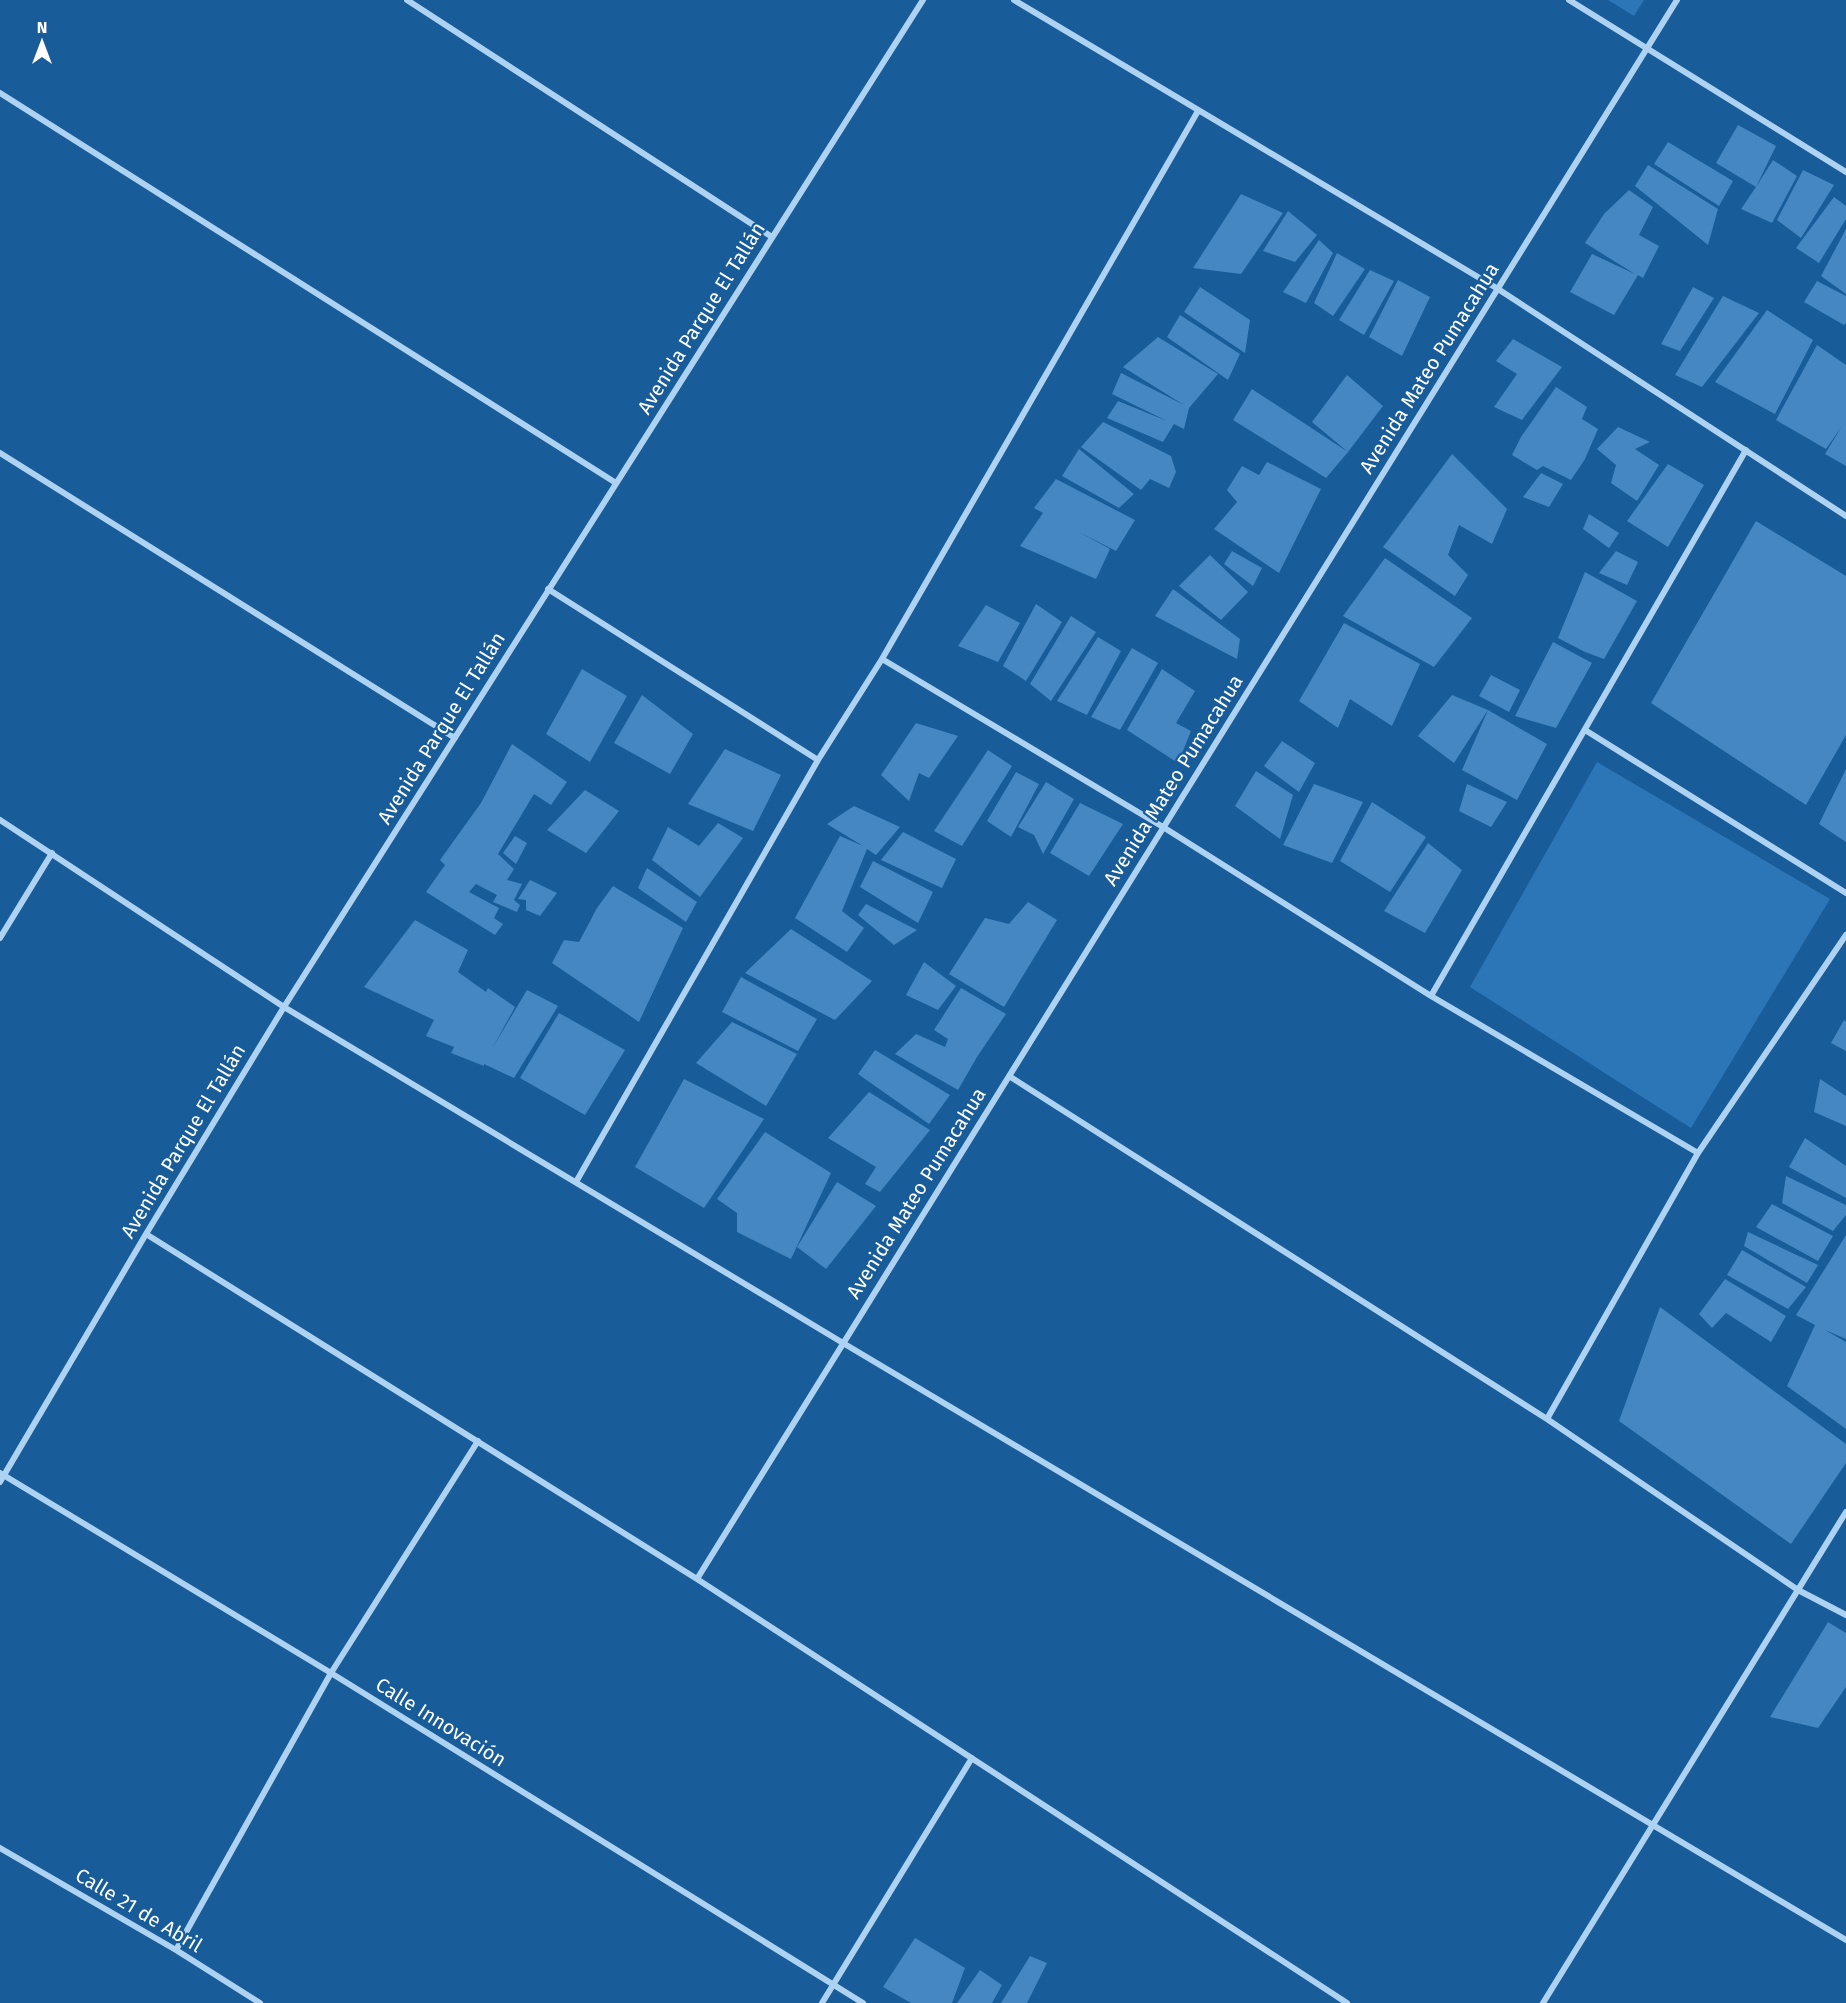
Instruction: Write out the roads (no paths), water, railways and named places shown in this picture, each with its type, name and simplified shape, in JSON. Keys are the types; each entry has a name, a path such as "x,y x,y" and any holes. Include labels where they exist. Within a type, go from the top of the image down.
{"street":[{"path":"407,0 772,237"},
{"name":"Avenida Parque El Tallán","path":"0,1482 2,1474 284,1007 922,0"},
{"path":"1014,0 1498,289 1846,516"},
{"path":"1569,0 1846,172"},
{"name":"Avenida Mateo Pumacahua","path":"697,1578 1677,0"},
{"path":"0,93 616,483"},
{"path":"576,1182 818,760 882,659 1198,111"},
{"path":"1431,996 1746,450"},
{"path":"0,453 454,738"},
{"path":"548,589 818,760"},
{"path":"882,659 1163,827 1431,996 1698,1153"},
{"path":"1585,730 1846,893"},
{"path":"0,820 284,1007 843,1343 1846,1940"},
{"path":"0,938 52,853"},
{"path":"1547,1419 1698,1153 1846,935"},
{"path":"1009,1076 1547,1419 1798,1590 1846,1615"},
{"path":"146,1234 697,1578 1347,2003"},
{"path":"176,1950 331,1673 478,1441"},
{"name":"Calle Innovación","path":"2,1474 331,1673 863,2003"},
{"path":"1543,2003 1846,1512"},
{"path":"822,2003 972,1758"},
{"name":"Calle 21 de Abril","path":"0,1848 176,1950 261,2003"}]}
